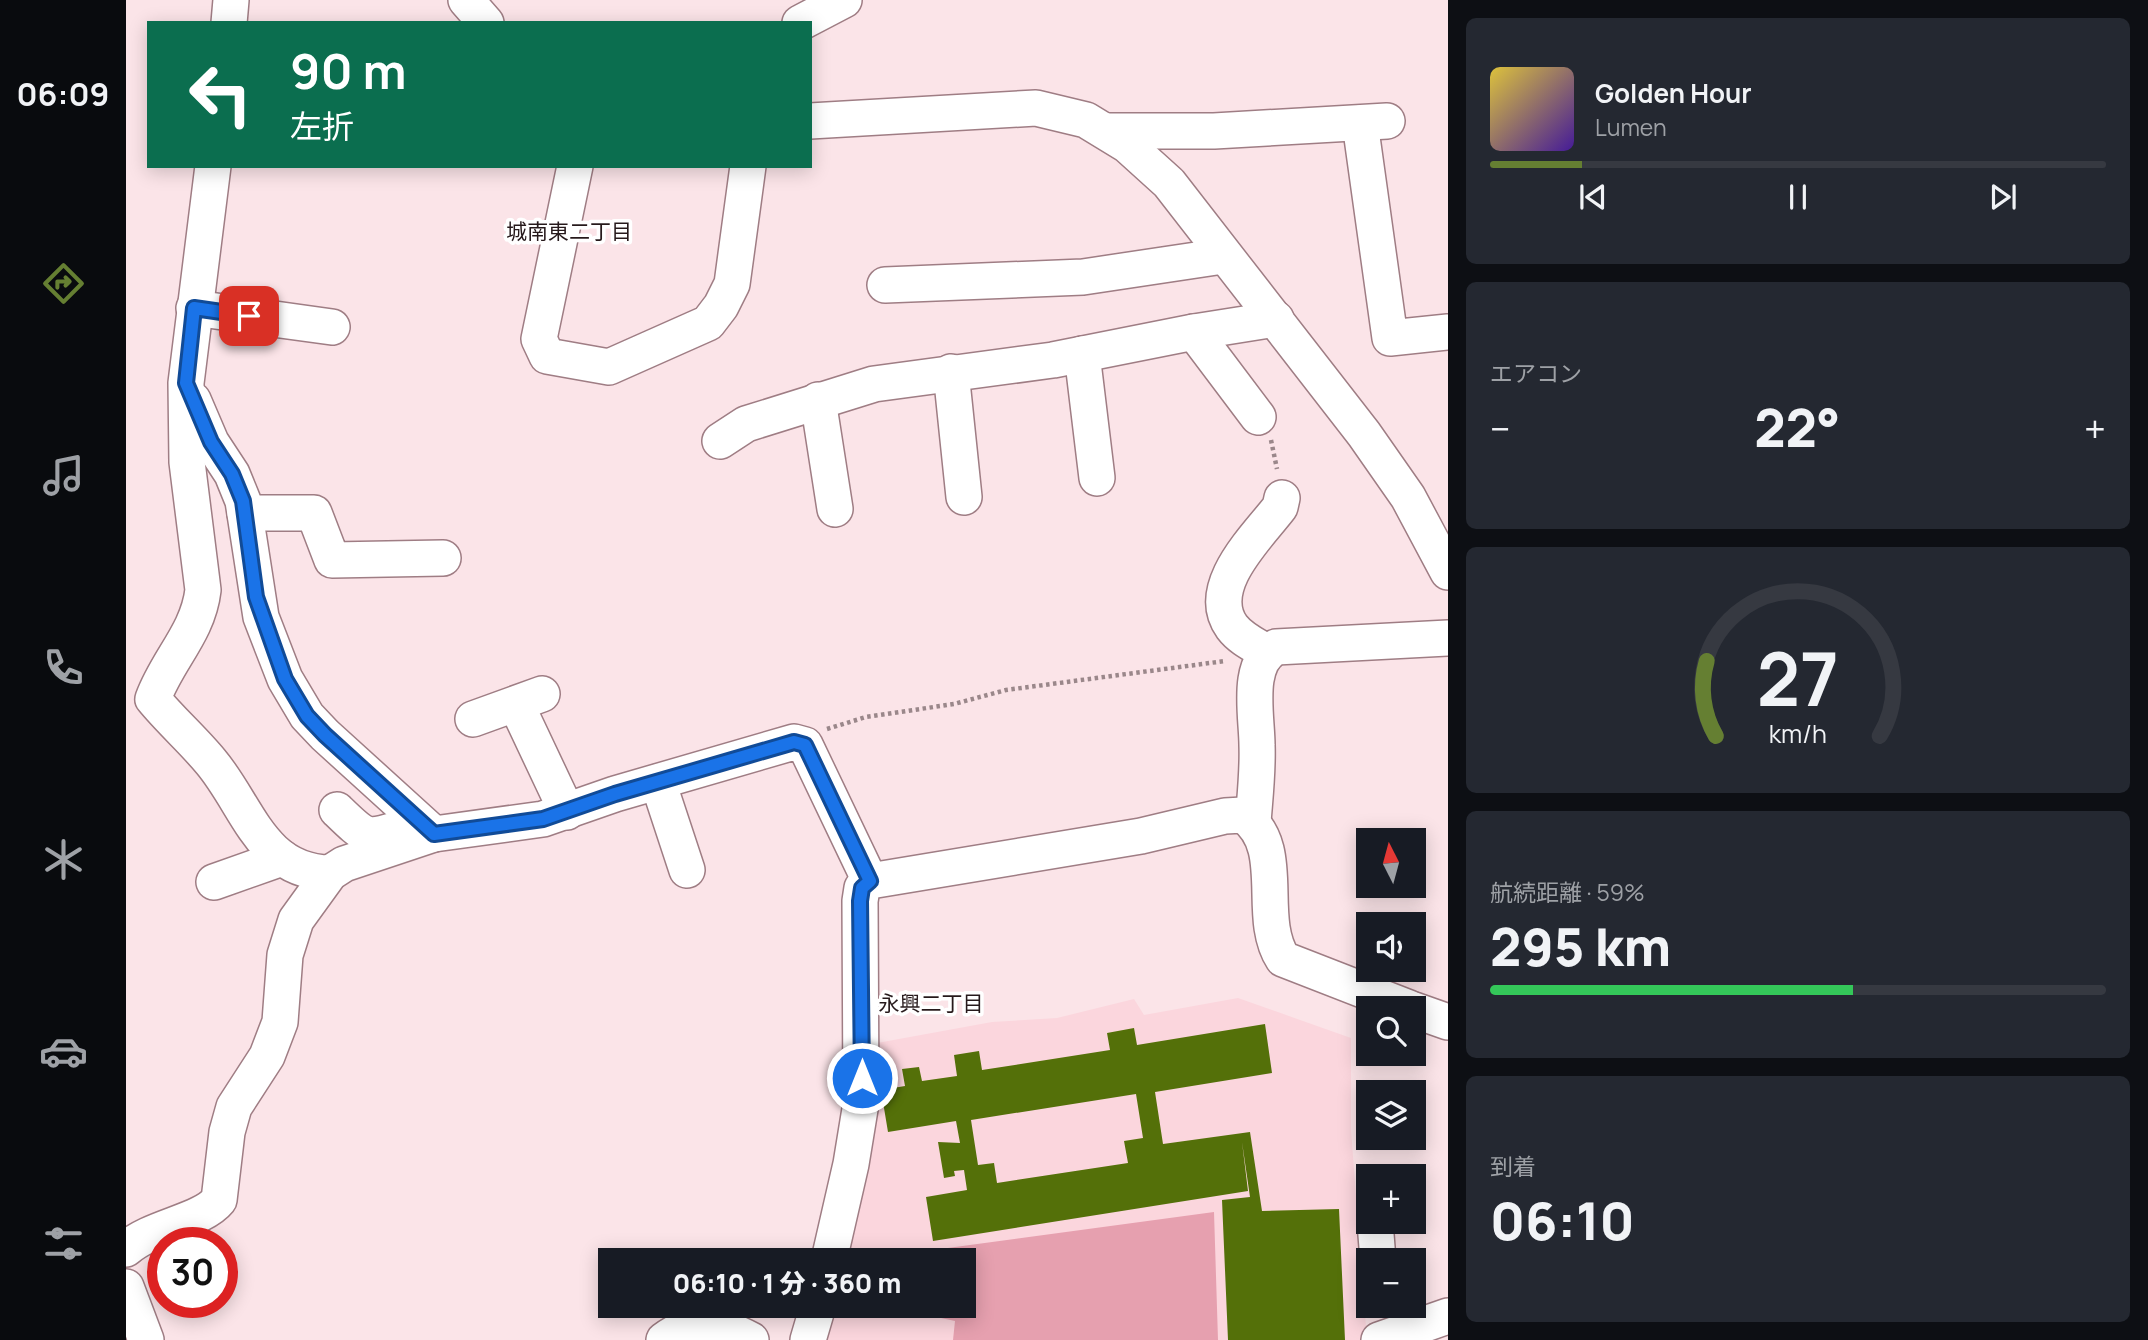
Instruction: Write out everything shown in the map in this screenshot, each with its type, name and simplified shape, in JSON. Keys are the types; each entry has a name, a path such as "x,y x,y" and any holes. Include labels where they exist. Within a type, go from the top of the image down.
{"street":[{"path":"229,21 231,0"},
{"path":"466,0 484,21"},
{"path":"799,15 844,0"},
{"path":"812,121 1036,108 1064,113 1107,131 1169,183 1223,256 1276,319 1390,470 1427,529 1448,572"},
{"path":"1107,131 1213,131 1374,122 1390,338 1448,332"},
{"path":"213,168 186,383 187,462 203,590 194,627 153,699 211,762 256,831 282,858 300,869 330,873"},
{"path":"575,168 538,339 547,356 609,367 708,323 721,306 732,284 748,168"},
{"path":"886,285 1083,277 1223,256"},
{"path":"194,308 332,327"},
{"path":"720,441 746,424 874,384 1082,354 1276,319"},
{"path":"1194,332 1258,417"},
{"path":"1082,354 1097,478"},
{"path":"951,372 964,497"},
{"path":"186,383 211,442 232,474 245,513 252,573 261,617 285,679 297,701 325,735 428,828"},
{"path":"818,400 835,509"},
{"path":"1265,655 1230,625 1226,591 1233,568 1280,508 1282,498"},
{"path":"245,513 314,513 332,560 443,558"},
{"path":"1253,822 1257,743 1254,711 1265,655 1276,647 1448,638"},
{"path":"473,719 529,699 567,812"},
{"path":"337,810 363,835 371,836 428,828 526,822 798,743 805,745 870,881"},
{"path":"657,782 687,870"},
{"path":"832,1248 851,1164 860,1103 860,901 862,888 870,881 1141,836 1225,816 1243,816 1253,822 1262,834 1267,849 1271,932 1283,959 1378,996"},
{"path":"126,1249 150,1232 208,1210 219,1200 234,1108 267,1056 280,1022 285,955 296,920 330,873 344,864 428,828"},
{"path":"214,882 282,858"},
{"path":"1426,1014 1448,1021"},
{"path":"126,1287 146,1340"},
{"path":"1381,1327 1448,1316"},
{"path":"808,1340 814,1318"},
{"path":"664,1340 680,1331 702,1325 725,1328 751,1340"}],"path":[{"path":"1258,417 1270,439 1282,498"},
{"path":"798,743 817,733 866,717 954,704 1006,690 1265,655"}],"shaded area":[{"path":"1238,998 1351,1038 1351,1130 1356,1234 1359,1234 1360,1248 1356,1248 1356,1318 1365,1318 1367,1340 823,1340 829,1318 976,1318 976,1248 845,1248 877,1043 992,1022 1057,1018 1134,999 1144,1015"},
{"path":"1214,1212 1218,1340 953,1340 955,1321 941,1318 976,1318 976,1248 948,1248"}],"building":[{"path":"1265,1024 1272,1073 1155,1092 1163,1144 1250,1132 1262,1211 1339,1209 1345,1340 1228,1340 1222,1200 1250,1197 1242,1142 1248,1191 933,1241 926,1197 967,1190 964,1170 954,1171 955,1176 944,1178 938,1142 960,1143 956,1121 888,1132 881,1090 905,1086 902,1069 919,1067 922,1081 957,1076 954,1055 979,1051 982,1070 1110,1050 1107,1033 1134,1028 1137,1045","holes":["1136,1094 1143,1138 1124,1141 1128,1163 997,1183 994,1163 978,1165 971,1120"]}],"district":[{"name":"城南東二丁目","path":"569,231"},
{"name":"永興二丁目","path":"931,1003"}],"route":[{"path":"249,316 194,308 186,383 211,442 232,474 243,501 252,573 261,617 285,679 307,716 434,834 557,816 615,794 794,742 805,745 870,881 862,888 860,901 862,1078"}]}
